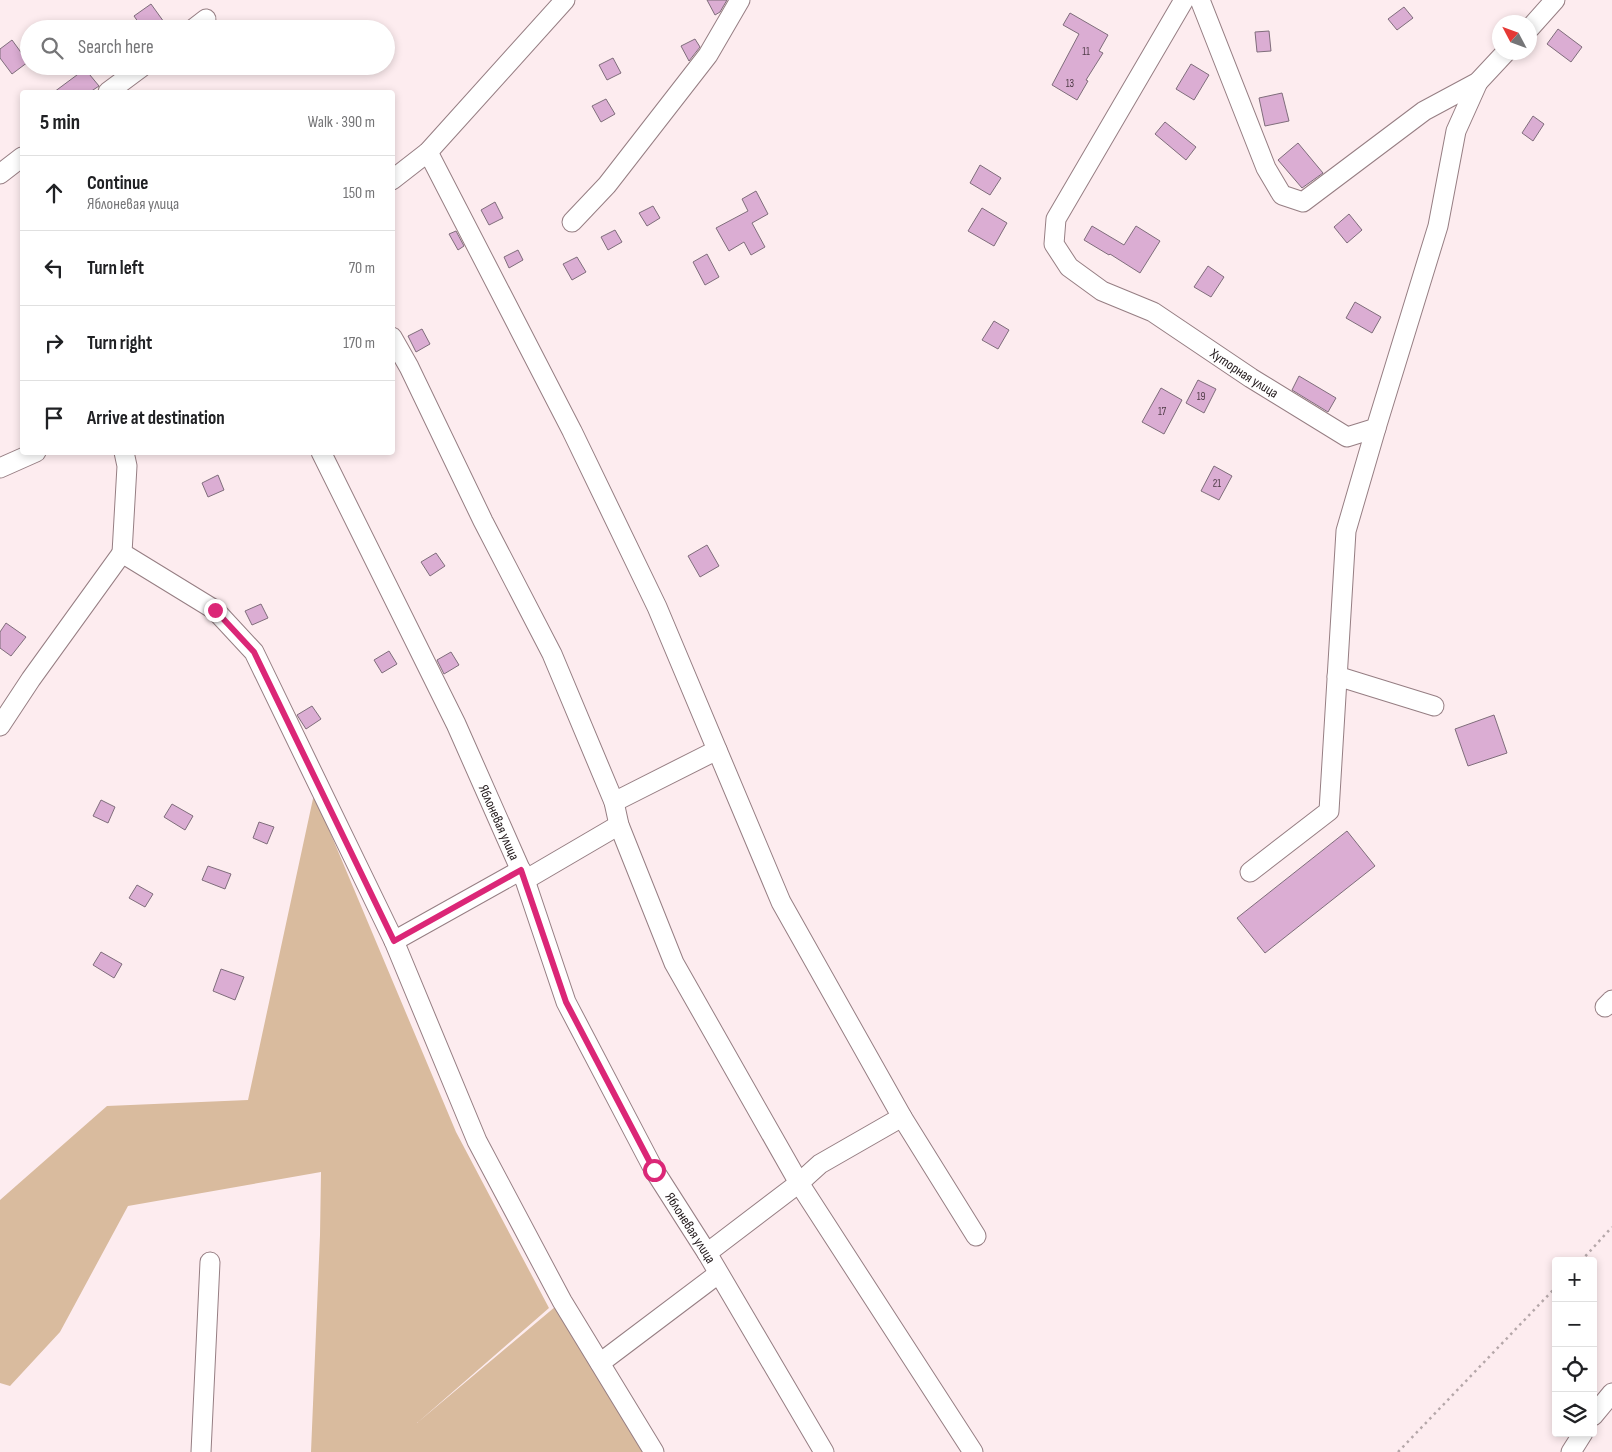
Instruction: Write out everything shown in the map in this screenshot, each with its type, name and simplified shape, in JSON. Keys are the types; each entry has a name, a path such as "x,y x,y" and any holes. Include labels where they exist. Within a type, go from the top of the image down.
{"street":[{"path":"395,178 428,152 565,0"},
{"path":"572,222 607,185 708,55 740,0"},
{"name":"Хуторная улица","path":"1184,0 1056,219 1054,244 1069,267 1102,290 1153,312 1251,378 1347,437 1376,428"},
{"path":"1200,0 1266,168 1282,195 1303,202 1424,111 1478,82 1499,60"},
{"path":"1537,20 1555,0"},
{"path":"111,90 131,75"},
{"path":"1250,872 1330,811 1346,531 1438,226 1456,131 1478,82"},
{"path":"428,152 572,430 656,607 781,902 902,1117 976,1236"},
{"path":"0,174 20,159"},
{"path":"395,342 483,521 552,654 614,802 619,825 674,963 799,1183 973,1452"},
{"path":"0,468 29,455"},
{"path":"0,726 31,679 122,553 127,466 125,455"},
{"name":"Яблоневая улица","path":"322,455 456,724 523,875 566,1002 654,1170 707,1253 824,1452"},
{"path":"122,553 215,610 254,652 394,941 477,1141 562,1301 654,1452"},
{"path":"1337,676 1434,706"},
{"path":"614,802 717,750"},
{"path":"394,941 619,825"},
{"path":"707,1253 799,1183 820,1164 902,1117"},
{"path":"201,1452 210,1262"},
{"path":"600,1363 718,1274"},
{"path":"1597,1411 1612,1393"},
{"path":"1572,1452 1581,1437"}],"path":[{"path":"1584,1257 1612,1227"},
{"path":"1398,1452 1552,1291"}],"shaded area":[{"path":"314,794 456,1132 549,1308 417,1423 562,1301 654,1452 311,1452 321,1172 128,1206 60,1332 10,1386 0,1383 0,1200 107,1106 248,1100"}],"building":[{"path":"707,0 727,0 720,12 715,15"},
{"path":"151,4 163,20 137,20 134,16"},
{"path":"1404,7 1413,18 1397,30 1388,19"},
{"path":"1070,13 1108,35 1099,51 1103,53 1086,80 1088,81 1077,100 1052,85 1079,34 1063,25"},
{"path":"1558,29 1582,47 1571,62 1547,44"},
{"path":"1269,31 1271,51 1257,52 1255,32"},
{"path":"695,39 700,47 689,61 681,46"},
{"path":"12,40 20,51 20,68 12,74 0,58 0,49"},
{"path":"613,58 621,73 607,80 599,65"},
{"path":"1191,64 1209,75 1194,100 1176,89"},
{"path":"77,75 90,75 99,86 93,90 57,90"},
{"path":"1282,93 1289,121 1265,126 1259,98"},
{"path":"606,99 615,114 601,122 592,106"},
{"path":"1533,116 1544,124 1533,141 1522,133"},
{"path":"1165,122 1196,147 1186,160 1155,134"},
{"path":"1298,143 1323,173 1302,188 1278,160"},
{"path":"980,165 1001,178 990,195 970,183"},
{"path":"756,191 768,214 752,223 765,247 751,255 744,242 729,251 716,228 748,211 742,199"},
{"path":"495,202 503,218 489,225 481,210"},
{"path":"653,206 660,218 647,226 639,213"},
{"path":"982,208 1007,223 994,246 968,231"},
{"path":"1349,214 1362,230 1347,243 1334,227"},
{"path":"1092,226 1124,245 1136,226 1160,241 1140,273 1084,240"},
{"path":"615,230 622,242 608,250 601,237"},
{"path":"456,231 464,246 458,250 449,234"},
{"path":"518,250 523,260 509,268 504,257"},
{"path":"707,254 719,277 705,285 693,262"},
{"path":"577,257 586,272 572,280 563,264"},
{"path":"1208,266 1224,277 1211,297 1194,287"},
{"path":"1355,302 1381,317 1372,333 1346,318"},
{"path":"994,321 1009,330 998,349 982,340"},
{"path":"422,329 430,344 416,352 408,336"},
{"path":"1299,376 1336,398 1328,412 1292,390"},
{"path":"1198,380 1216,389 1204,413 1186,403"},
{"path":"1161,388 1182,400 1164,434 1142,422"},
{"path":"1214,466 1232,476 1219,500 1201,491"},
{"path":"218,475 224,490 208,497 202,483"},
{"path":"707,545 719,566 700,577 688,556"},
{"path":"436,553 445,566 430,576 421,562"},
{"path":"261,604 268,618 252,625 245,611"},
{"path":"6,623 26,637 11,656 0,648 0,632"},
{"path":"389,651 397,664 382,673 374,660"},
{"path":"451,652 459,665 444,674 437,660"},
{"path":"312,706 321,719 306,729 297,715"},
{"path":"1494,715 1507,753 1468,766 1455,729"},
{"path":"101,800 115,807 108,823 93,816"},
{"path":"172,804 193,816 185,830 164,817"},
{"path":"259,822 274,827 267,844 253,838"},
{"path":"1347,831 1375,866 1265,953 1237,918"},
{"path":"208,866 231,874 225,889 202,880"},
{"path":"137,885 153,894 145,907 129,898"},
{"path":"101,952 122,964 114,978 93,965"},
{"path":"221,969 244,977 235,1000 213,991"}],"route":[{"path":"215,610 254,652 394,941 521,870 566,1002 654,1170"}]}
